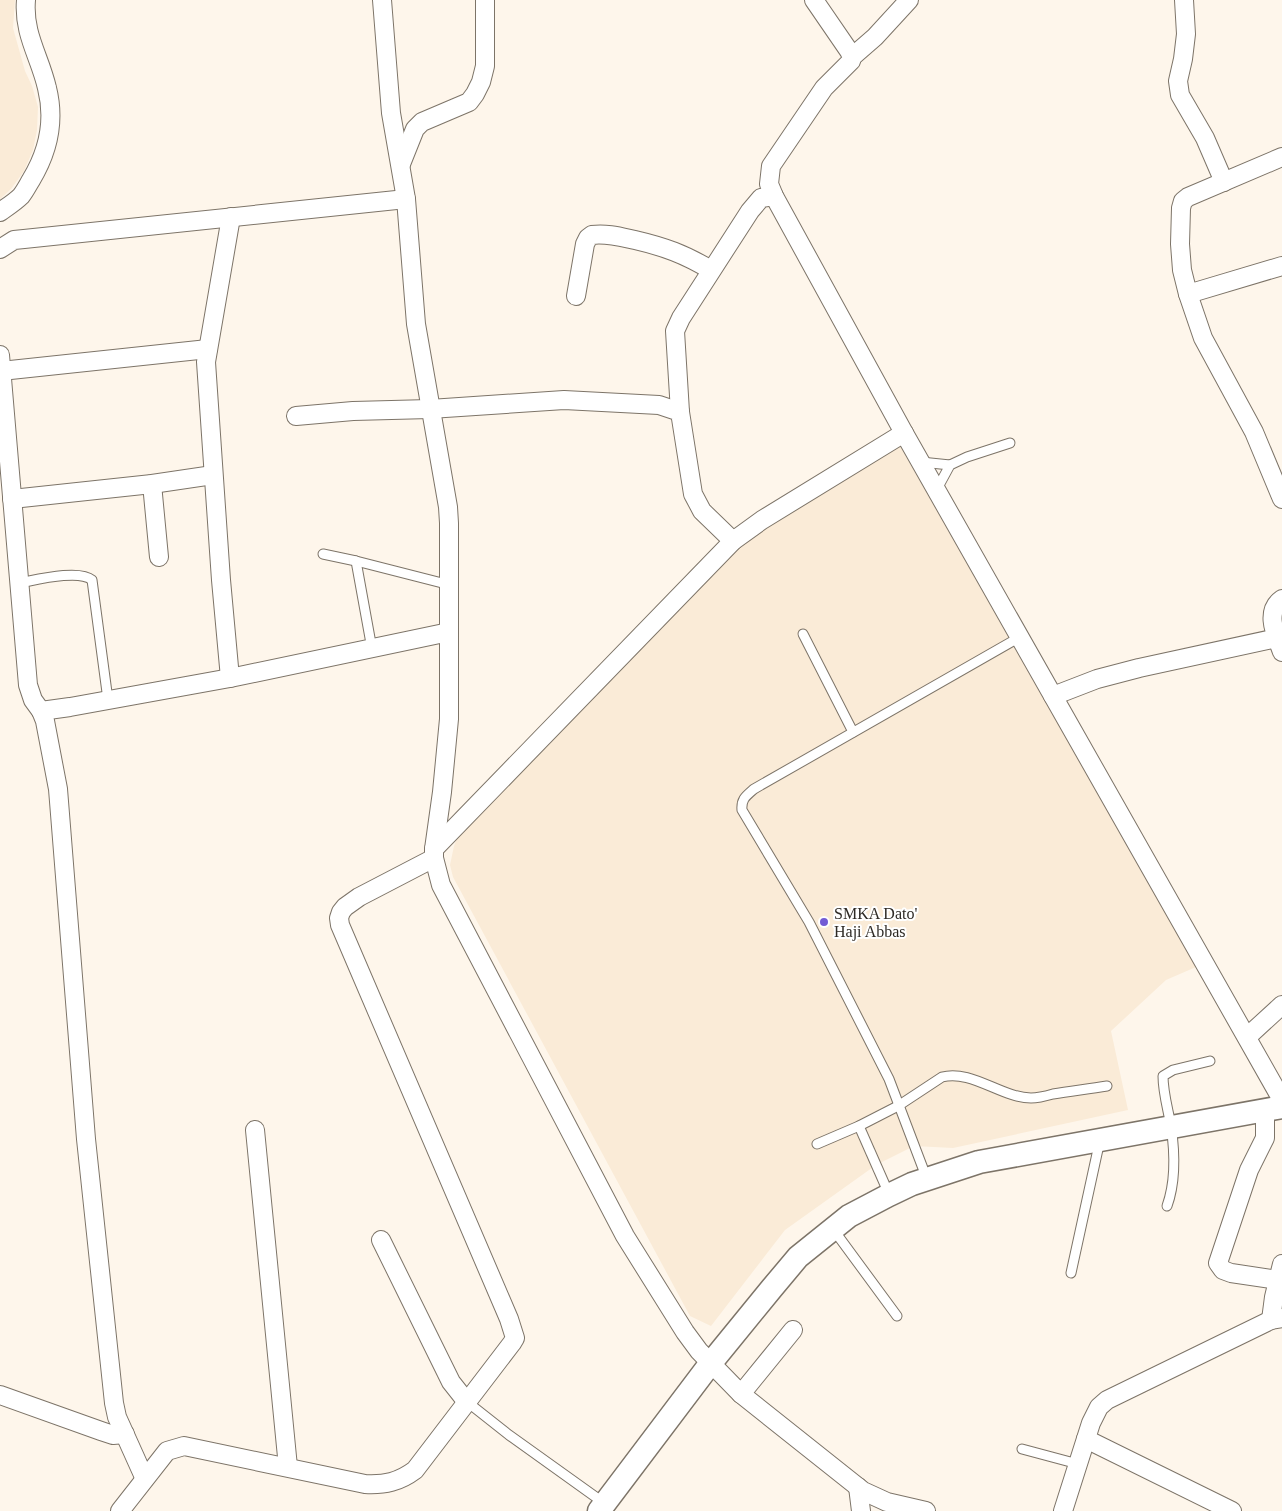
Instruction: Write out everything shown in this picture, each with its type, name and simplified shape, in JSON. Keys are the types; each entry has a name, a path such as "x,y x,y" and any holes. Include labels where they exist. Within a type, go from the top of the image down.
{"street":[{"path":"0,212 22,194 37,171 47,148 50,125 50,106 47,88 28,36 26,0"},
{"path":"382,0 391,112 406,199 416,324 448,507 450,585 449,719 434,854 441,885 625,1236 685,1332 710,1364 741,1394 858,1487 873,1497 887,1502 926,1511"},
{"path":"401,164 415,130 422,122 468,102 475,94 481,82 485,66 485,0"},
{"path":"814,0 852,57"},
{"path":"909,0 824,88 771,166 770,184 774,196 904,433 1247,1037 1276,1106 1265,1138 1249,1170 1218,1263 1223,1270 1231,1273 1280,1272 1276,1319 1107,1400 1099,1407 1086,1439 1063,1511"},
{"path":"1184,0 1186,34 1178,81 1180,95 1205,138 1224,182"},
{"path":"1282,157 1188,197 1183,201 1180,208 1182,270 1203,338 1254,432 1282,499"},
{"path":"733,541 702,512 693,494 680,412 675,331 681,318 757,202 765,196 774,196"},
{"path":"0,249 14,240 406,199"},
{"path":"230,678 213,475 207,367 208,349 231,217"},
{"path":"576,296 585,244 592,234 614,235 664,247 685,255 712,270"},
{"path":"1188,294 1282,266"},
{"path":"144,1478 115,1410 114,1403 84,1110 58,788 45,721 33,700 28,685 1,363 208,349"},
{"path":"296,416 353,411 430,409 564,400 660,405 680,412"},
{"path":"120,1511 167,1451 184,1446 365,1484 381,1485 396,1482 414,1470 466,1401 508,1350 515,1338 514,1332 397,1060 340,925 339,918 345,907 359,897 434,854 733,541 762,520 904,433"},
{"path":"12,499 152,484 213,475"},
{"path":"152,484 159,557"},
{"path":"1053,696 1097,680 1139,668 1280,645 1272,615 1273,608 1282,599"},
{"path":"41,711 230,678 449,632"},
{"path":"1247,1037 1282,1005"},
{"path":"601,1507 710,1364 798,1257 849,1216 889,1195 927,1179 979,1162 1171,1128 1276,1106"},
{"path":"255,1130 288,1467"},
{"path":"381,1240 451,1382 466,1401"},
{"path":"741,1394 794,1330"},
{"path":"0,1395 113,1435 125,1434"},
{"path":"1086,1439 1232,1511"},
{"path":"858,1487 860,1511"}],"lane":[{"path":"921,462 950,465 967,457 1010,443"},
{"path":"936,490 950,465"},
{"path":"323,554 356,560 450,585"},
{"path":"356,560 372,648"},
{"path":"20,583 76,574 92,580 108,700"},
{"path":"803,634 853,732"},
{"path":"927,1179 889,1079 809,922 742,810 741,803 743,798 754,790 1020,637"},
{"path":"1167,1206 1173,1191 1174,1179 1171,1128 1163,1090 1163,1076 1173,1070 1210,1061"},
{"path":"817,1144 859,1126 898,1106 948,1075 977,1081 1010,1093 1031,1098 1107,1086"},
{"path":"859,1126 889,1195"},
{"path":"1071,1273 1100,1140"},
{"path":"832,1228 897,1316"},
{"path":"466,1401 601,1507"},
{"path":"1022,1449 1078,1464"}],"shaded area":[{"path":"0,0 15,0 13,28 25,71 38,107 37,130 33,150 24,171 11,189 0,199"},
{"name":"SMKA Dato' Haji Abbas","path":"900,446 1196,967 1166,980 1111,1031 1128,1110 953,1148 914,1146 876,1165 785,1230 711,1326 690,1316 453,877 450,865 454,846 458,836 744,537 751,535"}],"place":[{"name":"SMKA Dato' Haji Abbas","path":"824,922"}]}
